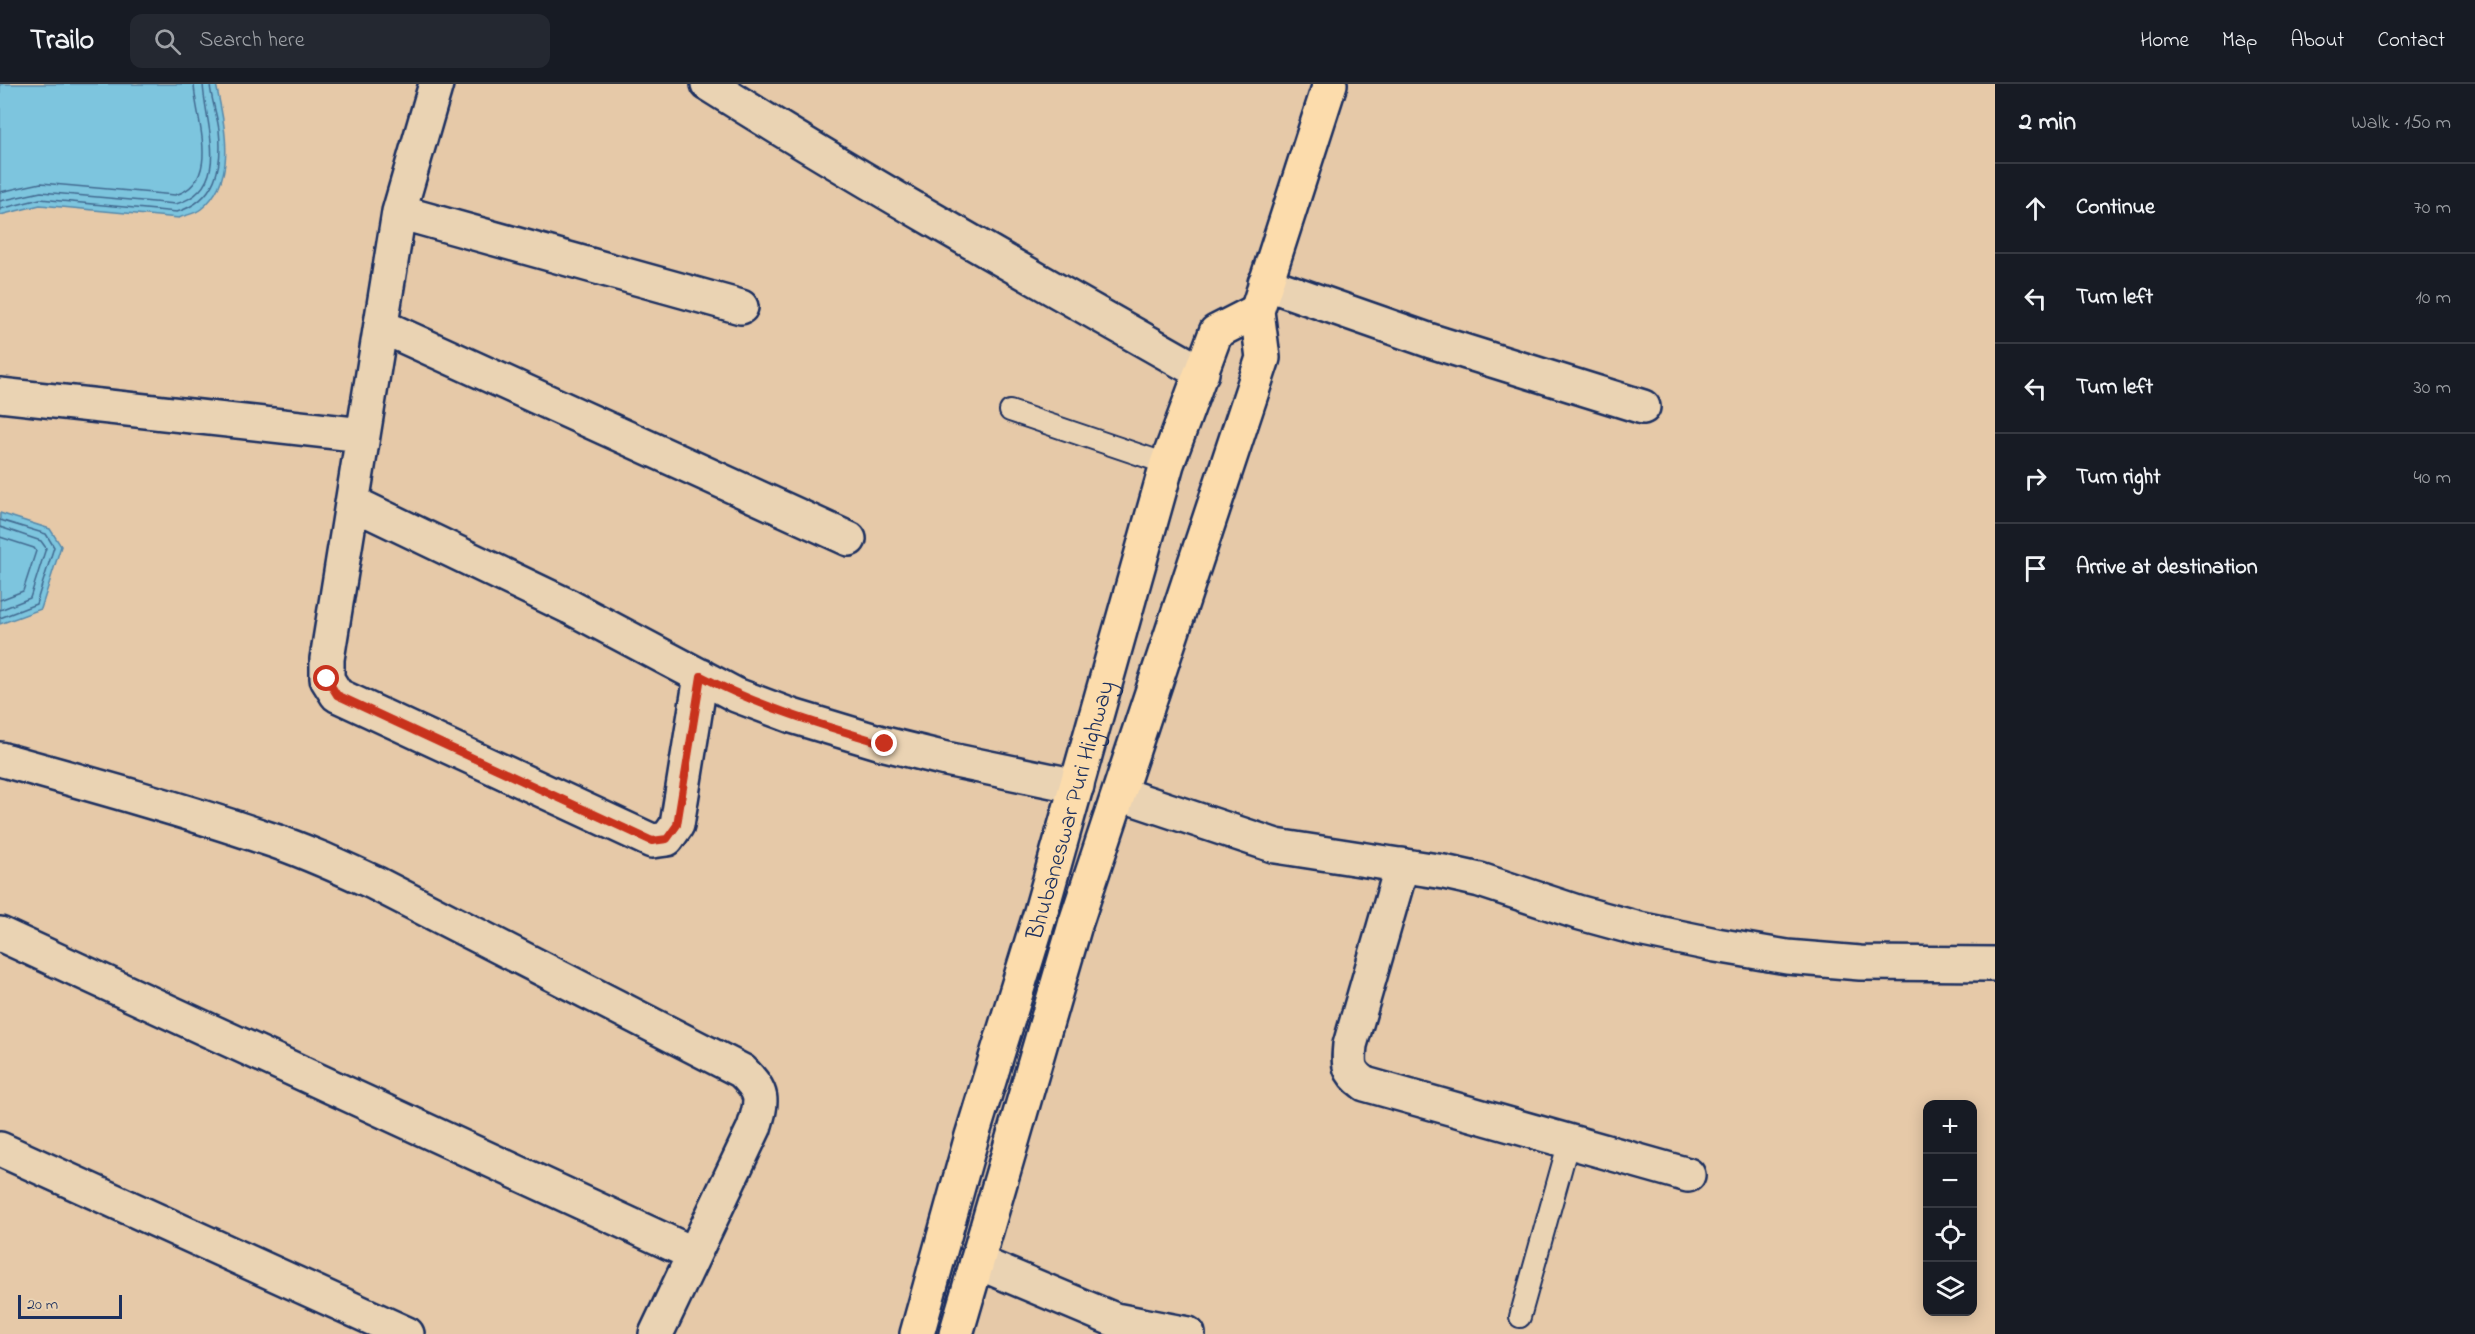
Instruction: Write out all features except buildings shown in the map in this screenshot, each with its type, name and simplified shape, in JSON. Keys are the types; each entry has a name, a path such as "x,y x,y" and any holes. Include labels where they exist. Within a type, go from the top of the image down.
{"highway":[{"name":"Bhubaneswar Puri Highway","path":"956,1334 1076,925 1263,358 1261,297 1330,84"},
{"name":"Bhubaneswar Puri Highway","path":"917,1334 972,1136 1040,915 1167,464 1216,332 1261,297"},
{"path":"1040,915 1076,925"}],"street":[{"path":"436,84 399,212 327,659 327,679 337,695 652,841 667,839 677,825 701,676"},
{"path":"708,84 790,136 983,250 1202,373"},
{"path":"399,212 741,307"},
{"path":"1261,297 1431,341 1643,407"},
{"path":"381,326 849,538"},
{"path":"0,395 363,435"},
{"path":"353,503 570,608 736,695 792,716 874,741 946,759 1077,786"},
{"path":"0,759 150,802 270,839 316,856 375,883 742,1071 757,1086 761,1105 753,1128 656,1334"},
{"path":"1120,794 1276,846 1402,865 1480,880 1618,924 1716,945 1787,957 1860,963 1995,964"},
{"path":"1402,865 1350,1045 1348,1062 1353,1075 1365,1084 1688,1174"},
{"path":"0,934 694,1254"},
{"path":"0,1149 407,1334"},
{"path":"977,1262 1115,1320 1188,1334"}],"lane":[{"path":"1010,411 1167,464"},
{"path":"1520,1317 1569,1141"}],"water":[{"path":"0,84 216,84 226,150 225,167 213,197 201,209 179,218 40,205 0,215"},
{"path":"0,513 50,529 61,546 41,609 0,624"}],"route":[{"path":"327,679 337,695 652,841 667,839 677,825 701,676 736,695 792,716 885,744"}]}
